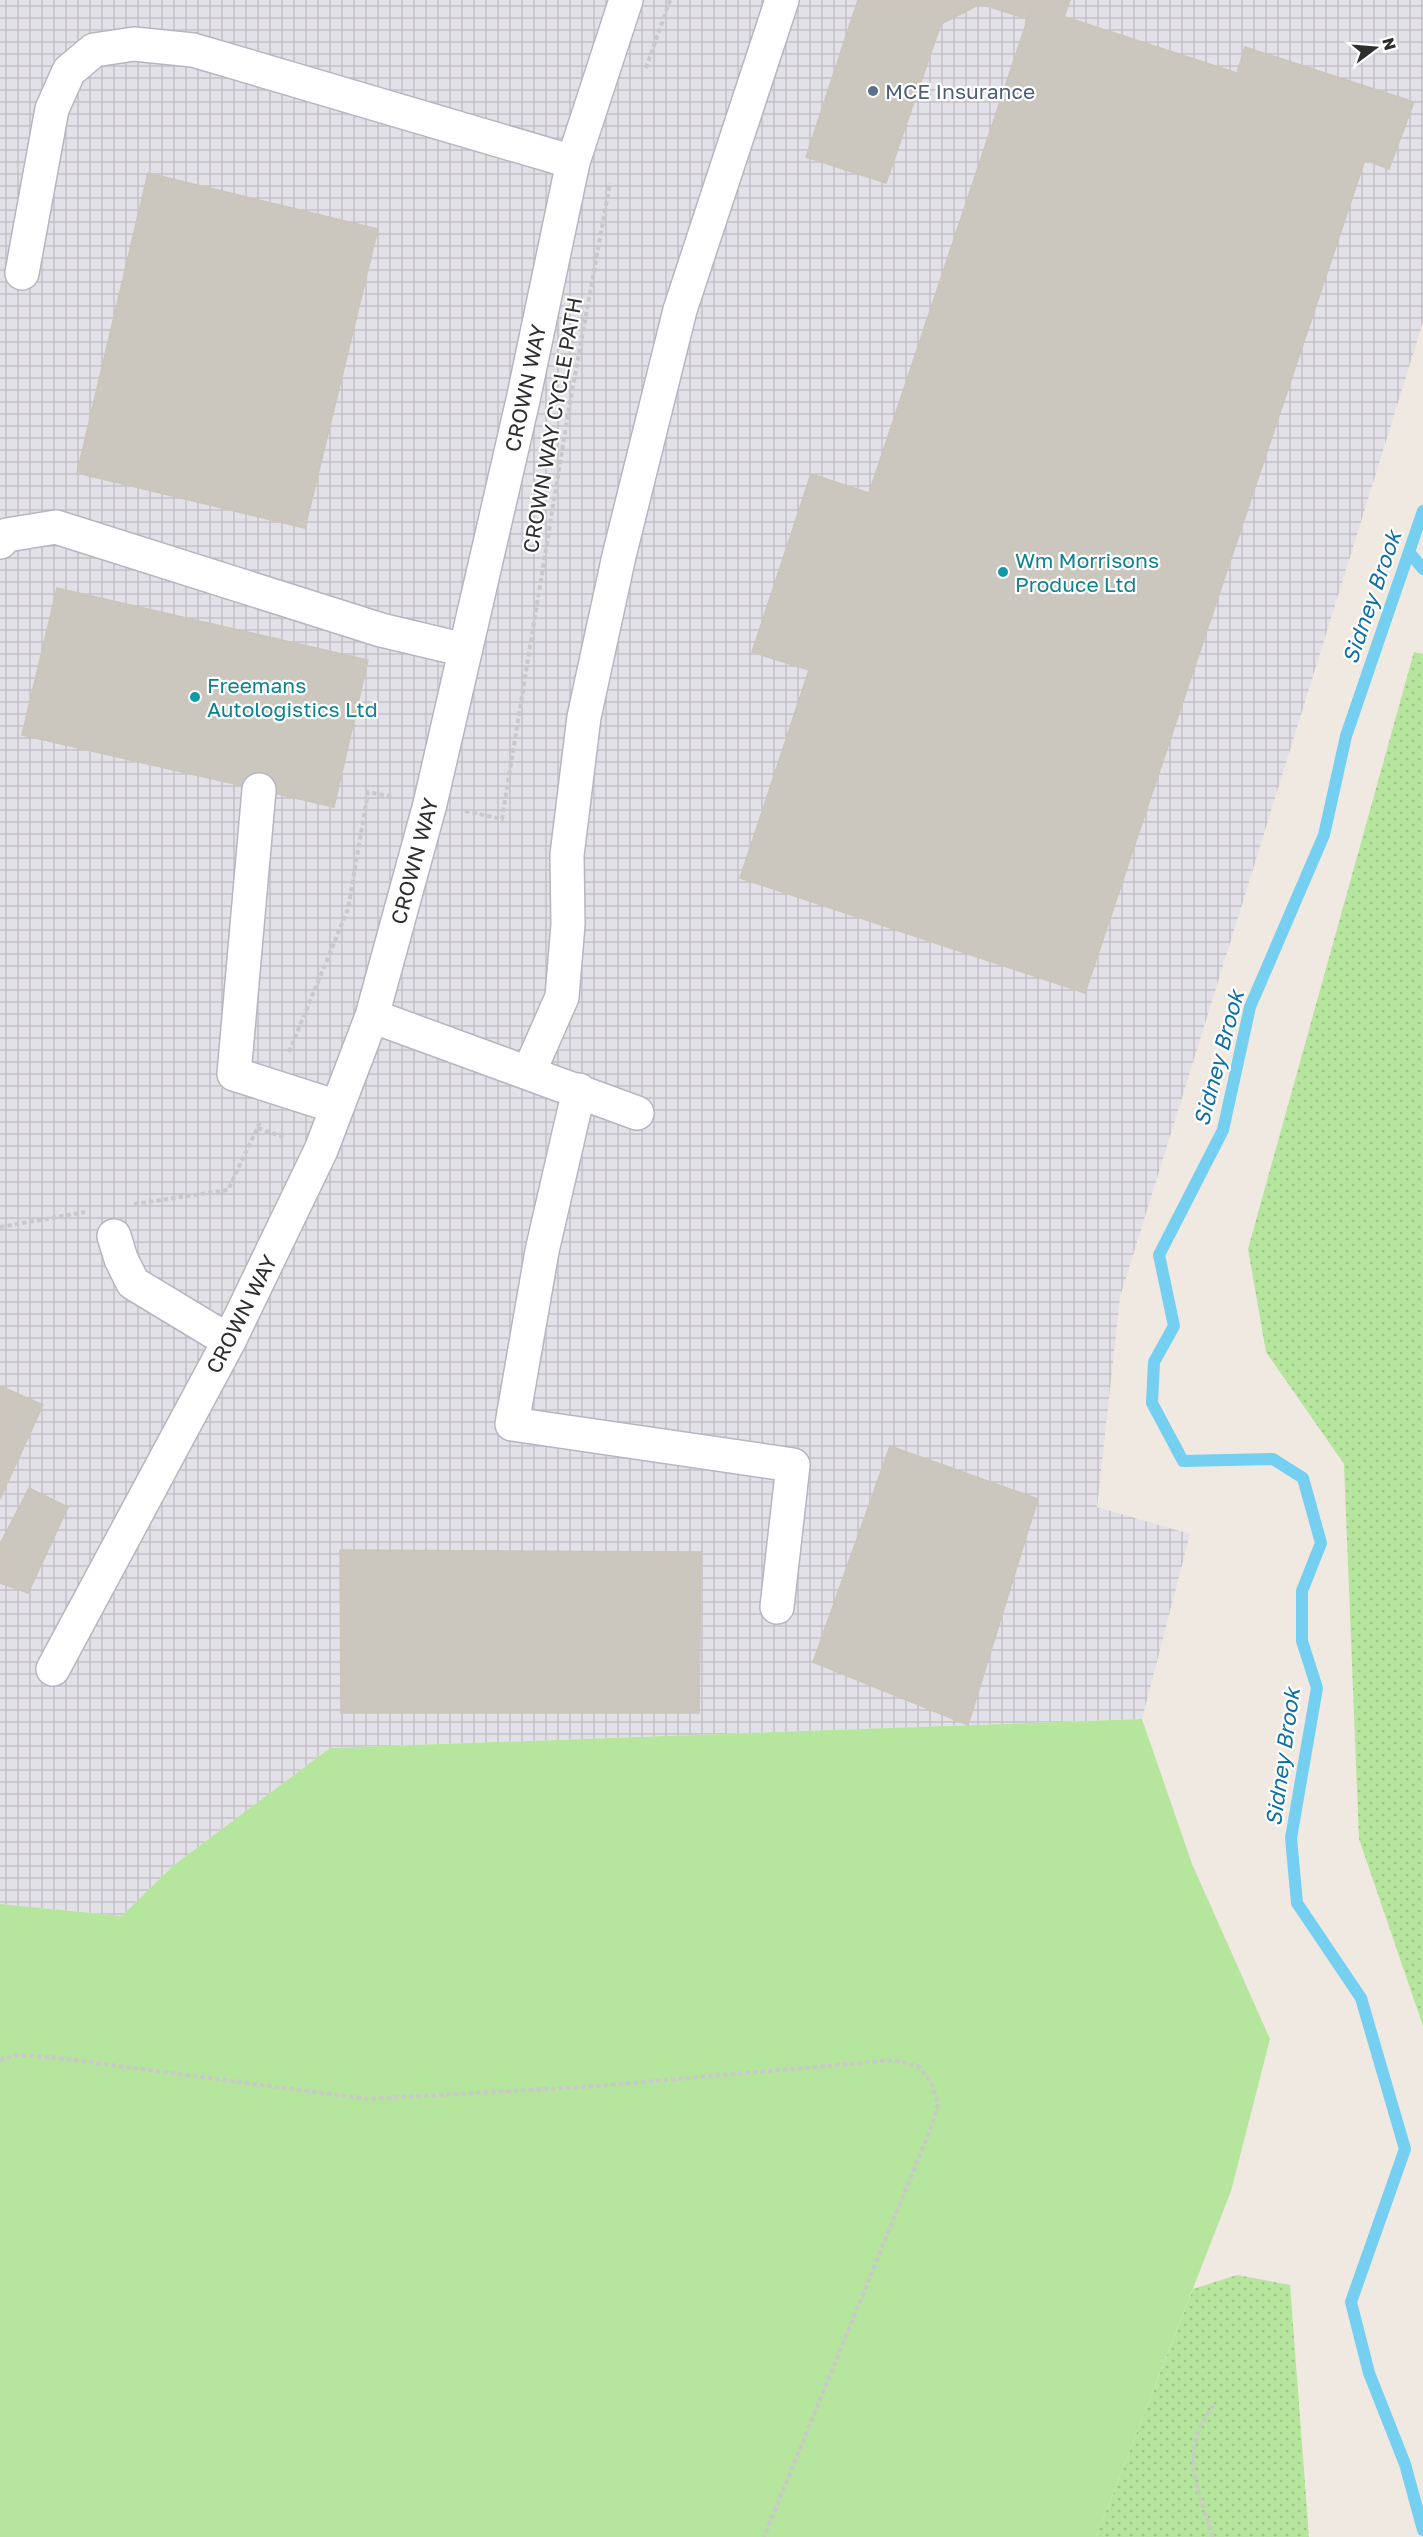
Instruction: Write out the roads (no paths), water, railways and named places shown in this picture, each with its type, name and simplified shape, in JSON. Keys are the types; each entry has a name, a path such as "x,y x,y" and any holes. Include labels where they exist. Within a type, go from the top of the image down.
{"street":[{"name":"CROWN WAY","path":"53,1669 229,1341 321,1150 372,1016 430,804 523,400 573,162 626,0"},
{"path":"529,1072 562,997 568,924 567,855 584,717 620,556 680,310 782,0"},
{"path":"22,273 52,110 69,70 94,50 134,44 192,50 573,162"},
{"path":"0,542 7,535 56,527 381,630 465,650"},
{"path":"259,790 234,1074 337,1107"},
{"path":"372,1016 637,1113"},
{"path":"579,1090 542,1251 512,1424 793,1465 777,1607"},
{"path":"114,1236 121,1259 134,1283 229,1341"}],"waterway":[{"name":"Sidney Brook","path":"1423,511 1346,736 1324,835 1250,1007 1223,1130 1159,1255 1174,1326 1154,1362 1152,1403 1183,1461 1273,1459 1303,1478 1321,1543 1302,1591 1302,1641 1317,1688 1291,1838 1297,1903 1361,1998 1405,2149 1351,2302 1369,2373 1405,2464 1423,2530"},
{"path":"1409,552 1423,569"}],"place":[{"name":"MCE Insurance","path":"873,91"},
{"name":"Wm Morrisons Produce Ltd","path":"1003,572"},
{"name":"Freemans Autologistics Ltd","path":"195,697"}]}
